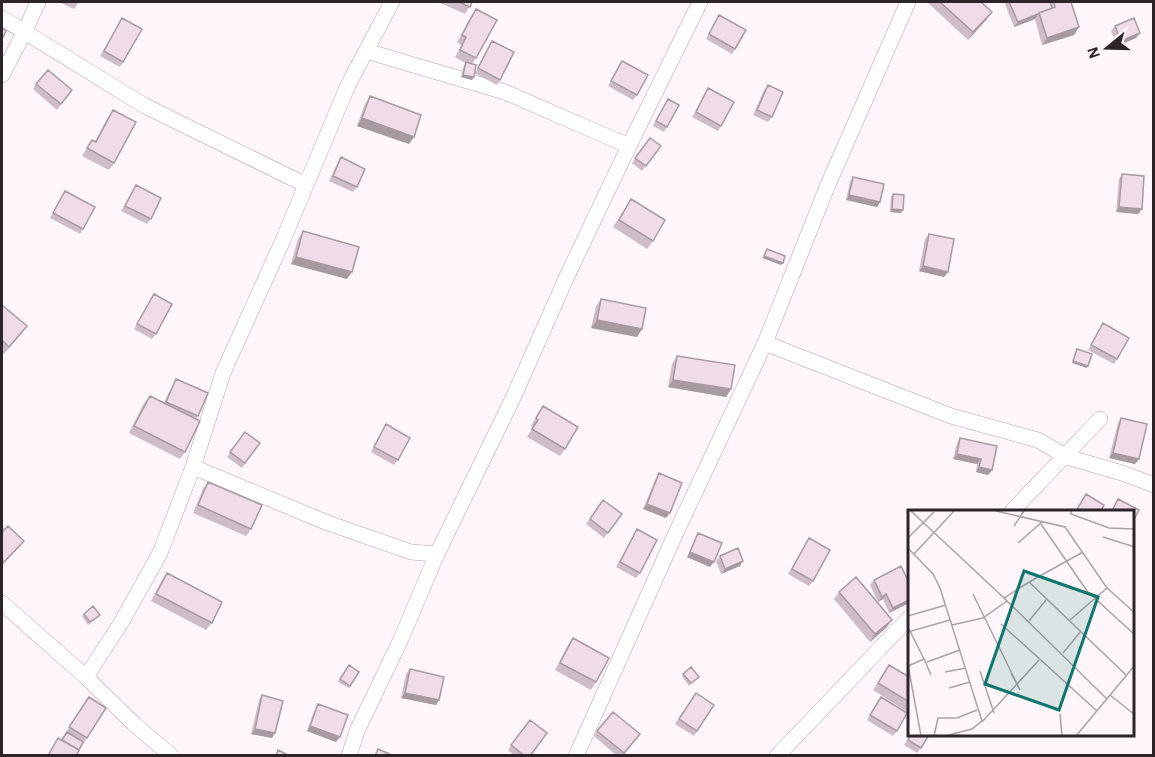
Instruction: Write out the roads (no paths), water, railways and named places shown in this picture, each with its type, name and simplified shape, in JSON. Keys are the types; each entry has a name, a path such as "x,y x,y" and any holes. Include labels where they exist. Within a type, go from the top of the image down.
{"street":[{"path":"2,75 38,2"},
{"path":"86,677 160,553 193,467 223,373 272,268 348,85 392,2"},
{"path":"349,756 357,731 401,639 437,554 513,398 568,274 700,2"},
{"path":"576,756 666,555 765,343 827,187 908,2"},
{"path":"2,18 145,106 306,185"},
{"path":"366,51 505,92 629,146"},
{"path":"765,343 951,416 1038,440 1067,457 1154,485"},
{"path":"1013,510 1100,419 1067,457"},
{"path":"193,467 328,523 411,552 437,554"},
{"path":"2,603 172,756"},
{"path":"777,756 908,619"}]}
